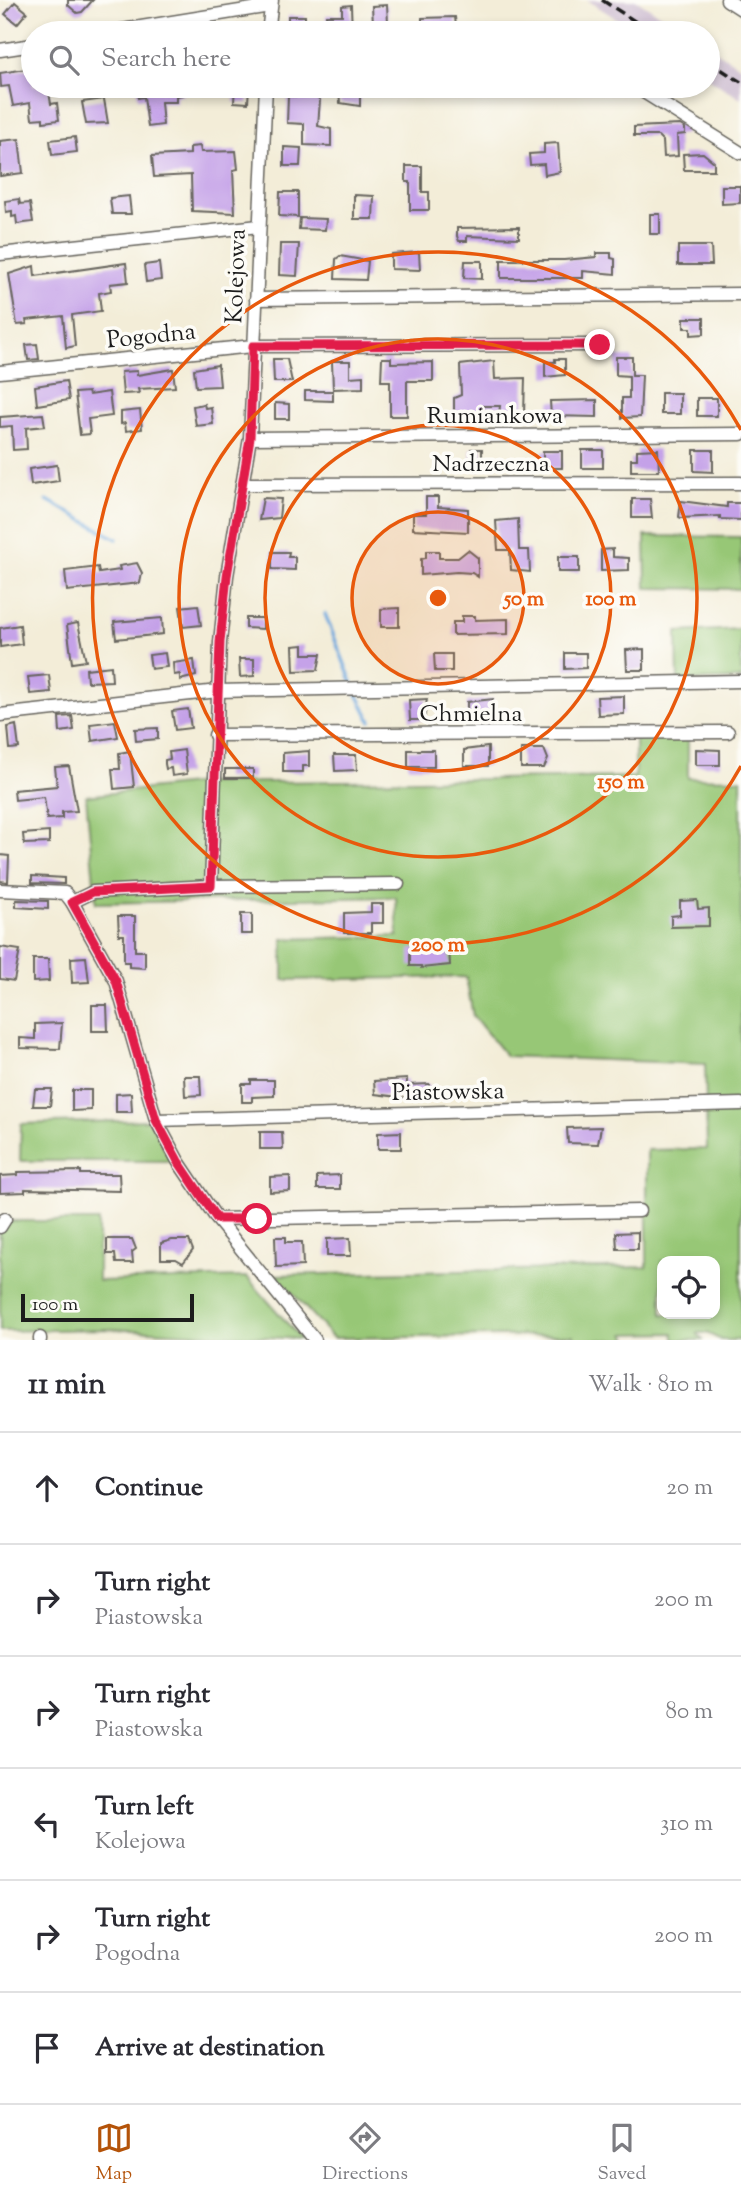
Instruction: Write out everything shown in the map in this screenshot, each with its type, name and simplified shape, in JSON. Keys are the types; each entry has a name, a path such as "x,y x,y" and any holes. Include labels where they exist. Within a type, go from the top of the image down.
{"street":[{"path":"727,0 741,9"},
{"path":"171,21 271,3 269,21"},
{"path":"0,50 21,47"},
{"name":"Kolejowa","path":"211,886 215,735 227,576 250,438 265,98"},
{"path":"653,98 741,153"},
{"path":"0,254 258,226"},
{"path":"256,299 741,294"},
{"name":"Pogodna","path":"0,372 253,346 600,345"},
{"name":"Rumiankowa","path":"250,438 741,434"},
{"name":"Nadrzeczna","path":"242,484 741,483"},
{"path":"0,715 218,691 741,681"},
{"name":"Chmielna","path":"215,735 728,732"},
{"path":"72,902 93,892 211,886 398,884"},
{"path":"0,890 65,892 116,981 156,1120 178,1161 217,1219 315,1340"},
{"name":"Piastowska","path":"156,1120 741,1104"},
{"path":"217,1219 639,1211"}],"shaded area":[{"path":"587,0 637,0 669,21 620,21"},
{"path":"720,54 741,67 741,99 720,86"}],"green space":[{"path":"645,536 741,537 741,589 646,588"},
{"path":"741,629 741,679 678,681 677,632"},
{"path":"688,736 688,778 741,779 741,1340 721,1340 707,1333 697,1333 703,1340 675,1340 673,1333 625,1334 629,1340 576,1340 573,1335 333,1338 276,1275 647,1267 647,1150 707,1149 705,1064 506,1056 473,1016 466,977 283,980 283,939 398,936 396,897 96,903 86,796 202,783 635,777 635,737"},
{"path":"150,1120 171,1161 20,1161 21,1124"},
{"path":"0,1221 98,1221 98,1281 247,1277 301,1339 112,1329 0,1331"}],"building":[{"path":"68,0 93,0 82,12 77,13 68,5"},
{"path":"15,2 27,12 17,24 5,14"},
{"path":"351,5 352,21 326,21 326,15 342,15 342,6"},
{"path":"387,5 388,21 373,21 372,6"},
{"path":"288,16 305,16 305,21 288,21"},
{"path":"455,17 455,21 422,21 422,18"},
{"path":"21,70 21,98 50,98 51,104 57,103 59,120 43,122 43,118 32,119 30,103 13,106 9,86 1,87 0,73"},
{"path":"144,98 176,98 176,102 161,102 163,125 148,127"},
{"path":"234,98 248,98 248,103 234,102"},
{"path":"288,98 318,98 318,126 331,129 331,146 304,145 304,124 287,123"},
{"path":"340,98 360,98 360,106 340,103"},
{"path":"104,99 108,123 86,124 82,102"},
{"path":"680,125 685,128 685,134 677,135 678,156 664,157 663,141 658,136 634,136 634,127"},
{"path":"75,137 77,152 52,155 50,140"},
{"path":"19,139 23,173 0,176 0,141"},
{"path":"558,143 560,172 545,175 544,164 530,165 529,154 544,153 544,144"},
{"path":"200,146 201,152 236,151 238,169 233,170 235,213 192,211 191,175 154,177 152,156 190,154 190,147"},
{"path":"284,147 301,148 300,166 284,166"},
{"path":"703,153 714,162 714,170 684,170 683,154"},
{"path":"406,166 422,166 422,192 429,192 429,210 410,210 410,182 406,182"},
{"path":"722,186 740,186 740,203 722,204"},
{"path":"280,192 298,192 298,217 279,216"},
{"path":"354,195 374,196 373,219 354,219"},
{"path":"129,196 131,214 112,214 110,198"},
{"path":"19,199 20,204 30,203 33,222 17,224 16,216 12,217 12,211 6,212 5,201"},
{"path":"650,214 660,214 660,234 650,234"},
{"path":"300,218 326,219 325,230 299,229"},
{"path":"519,227 519,238 467,236 467,241 459,241 457,236 457,228"},
{"path":"280,244 299,244 297,276 279,275"},
{"path":"678,246 711,246 712,265 678,265"},
{"path":"419,252 420,270 391,269 391,254"},
{"path":"596,253 611,253 611,258 615,259 615,274 583,271 583,278 501,278 501,260 564,260 596,257"},
{"path":"340,256 368,261 366,280 335,279 336,259"},
{"path":"465,261 482,261 482,279 464,278"},
{"path":"126,263 128,282 110,284 111,291 99,293 101,311 72,315 75,346 66,348 63,316 26,320 27,324 17,325 9,274 34,266 35,276"},
{"path":"159,263 161,280 146,282 144,265"},
{"path":"684,318 704,318 704,334 691,335 691,328 684,328"},
{"path":"37,344 39,359 28,360 26,345"},
{"path":"616,357 632,357 632,375 642,375 640,417 622,418 622,398 629,398 629,376 616,375"},
{"path":"382,358 391,358 391,363 433,362 433,381 407,381 407,416 390,416 390,381 381,381"},
{"path":"273,359 287,359 292,382 274,382"},
{"path":"555,359 565,359 565,375 545,377 545,362 555,362"},
{"path":"332,361 350,361 350,377 363,376 363,388 333,389"},
{"path":"494,361 495,379 525,378 524,414 499,414 500,406 482,406 482,417 465,417 464,414 454,412 454,398 461,395 460,365"},
{"path":"218,365 220,386 196,387 194,369"},
{"path":"173,369 175,387 138,389 139,393 123,394 121,372 137,371 137,375"},
{"path":"66,381 69,400 37,405 35,386"},
{"path":"305,391 333,391 333,401 305,400"},
{"path":"88,392 89,395 109,392 112,416 88,419 90,434 80,435 75,393"},
{"path":"661,393 680,393 680,414 661,414"},
{"path":"697,398 717,398 717,416 697,416"},
{"path":"597,400 597,417 551,416 550,401"},
{"path":"275,403 289,404 289,419 275,419"},
{"path":"204,404 205,408 211,407 213,424 196,426 193,406"},
{"path":"140,410 142,429 126,431 125,423 121,424 121,412"},
{"path":"43,414 45,426 26,428 27,449 13,450 12,426 0,427 0,417"},
{"path":"471,449 482,449 482,470 471,470"},
{"path":"658,449 659,471 631,471 631,459 637,459 637,450"},
{"path":"582,450 603,450 603,468 582,468"},
{"path":"694,450 713,450 713,472 694,471"},
{"path":"543,451 562,451 562,468 543,468"},
{"path":"57,465 59,481 31,485 29,469"},
{"path":"426,497 438,497 438,507 468,509 468,532 413,529 413,514 426,514"},
{"path":"263,498 281,499 279,518 259,520"},
{"path":"632,499 650,499 652,518 632,518"},
{"path":"681,501 727,507 727,503 741,503 741,520 720,519 720,516 681,518"},
{"path":"518,519 519,550 529,550 530,572 511,570 510,550 498,550 496,521"},
{"path":"613,549 613,557 629,558 629,570 601,571 601,550"},
{"path":"468,550 478,558 478,577 472,573 457,572 421,575 421,559 426,558 426,551 439,551 439,558 458,558"},
{"path":"272,552 289,552 288,557 295,557 295,570 272,569"},
{"path":"558,557 579,557 579,572 558,572"},
{"path":"137,563 142,573 140,583 67,591 65,571 98,567 99,573 120,570 119,566"},
{"path":"198,605 201,625 183,627 180,607"},
{"path":"399,608 399,627 381,627 381,609"},
{"path":"462,616 475,616 475,620 508,619 508,634 453,635 453,622 462,622"},
{"path":"162,618 163,634 116,639 114,622"},
{"path":"246,618 263,618 263,629 246,628"},
{"path":"78,623 86,661 72,663 67,625"},
{"path":"20,625 22,644 0,647 0,628"},
{"path":"303,645 303,654 321,654 318,670 294,671 293,646"},
{"path":"644,649 644,670 627,670 626,650"},
{"path":"165,653 167,667 151,669 149,655"},
{"path":"565,653 586,653 586,668 565,669"},
{"path":"434,654 452,654 452,671 435,671"},
{"path":"239,659 254,659 254,676 240,677"},
{"path":"194,660 196,676 180,680 180,674 174,675 173,663"},
{"path":"111,666 112,681 87,682 86,669"},
{"path":"49,675 51,692 30,694 28,677"},
{"path":"624,696 624,714 598,715 597,697"},
{"path":"427,699 424,720 410,720 409,700"},
{"path":"493,699 493,711 485,711 485,719 473,719 473,714 467,714 467,702"},
{"path":"188,709 191,728 175,730 172,711"},
{"path":"72,716 74,730 60,732 59,717"},
{"path":"115,721 118,737 92,741 90,724"},
{"path":"16,725 19,748 10,749 8,727"},
{"path":"158,728 158,739 136,741 135,729"},
{"path":"488,747 488,766 464,766 464,750"},
{"path":"521,749 544,749 548,759 544,768 521,768"},
{"path":"696,749 720,750 720,765 696,765"},
{"path":"184,750 187,774 172,776 171,768 166,769 165,760 170,759 169,752"},
{"path":"408,750 434,750 434,767 408,767"},
{"path":"130,751 134,787 114,789 112,769 120,769 119,753"},
{"path":"309,751 309,766 303,766 303,772 283,772 283,753"},
{"path":"334,755 356,755 357,770 335,771"},
{"path":"69,766 77,811 62,812 62,818 47,819 44,797 15,800 14,790 57,786 55,767"},
{"path":"225,769 253,769 253,778 225,778"},
{"path":"49,832 49,843 24,844 23,834"},
{"path":"0,855 9,856 8,882 0,881"},
{"path":"32,876 64,878 64,884 32,883"},
{"path":"16,900 48,901 48,909 16,907"},
{"path":"697,900 698,909 709,908 709,926 671,927 671,916 680,915 680,901"},
{"path":"371,904 383,904 383,923 371,923 371,933 344,933 344,913 371,912"},
{"path":"241,914 252,914 252,934 241,934"},
{"path":"118,916 135,916 135,951 145,951 145,968 129,967 129,962 124,962 124,935 119,935"},
{"path":"0,947 20,950 14,981 0,979"},
{"path":"449,947 450,965 421,968 410,966 410,949"},
{"path":"86,957 89,982 72,983 71,958"},
{"path":"33,959 48,959 49,981 33,982"},
{"path":"92,1005 107,1005 108,1031 92,1031"},
{"path":"62,1023 60,1049 20,1048 20,1038 35,1039 35,1024"},
{"path":"184,1076 200,1076 201,1095 185,1096"},
{"path":"407,1079 407,1085 429,1084 429,1093 407,1093 407,1098 375,1094 374,1081"},
{"path":"251,1080 274,1080 274,1096 252,1097 252,1102 242,1102 242,1084 251,1084"},
{"path":"35,1089 52,1089 50,1106 33,1106"},
{"path":"72,1090 91,1090 91,1110 72,1111"},
{"path":"131,1093 132,1112 116,1112 116,1094"},
{"path":"601,1127 598,1144 568,1143 567,1128"},
{"path":"260,1132 282,1132 283,1149 260,1149"},
{"path":"401,1132 401,1149 378,1149 378,1133"},
{"path":"81,1171 81,1174 119,1174 120,1191 25,1189 25,1192 0,1193 0,1176 18,1175 18,1172"},
{"path":"340,1175 340,1189 317,1189 317,1176"},
{"path":"290,1176 290,1191 270,1192 270,1177"},
{"path":"638,1232 638,1249 617,1249 616,1233"},
{"path":"275,1237 286,1237 286,1242 302,1242 303,1266 276,1267"},
{"path":"350,1238 351,1256 327,1256 327,1239"},
{"path":"107,1239 132,1239 136,1249 132,1252 133,1263 116,1263 115,1254 107,1254"},
{"path":"189,1240 193,1250 183,1263 176,1259 161,1259 161,1243"}],"waterway":[{"path":"47,500 117,539"},
{"path":"325,614 353,685"},
{"path":"356,692 371,721"}],"railway":[{"path":"602,0 634,21"},
{"path":"720,69 741,82"}],"route":[{"path":"257,1219 217,1219 178,1161 156,1120 142,1079 116,981 72,902 93,892 211,886 212,788 220,642 227,576 250,438 253,346 600,345"}]}
